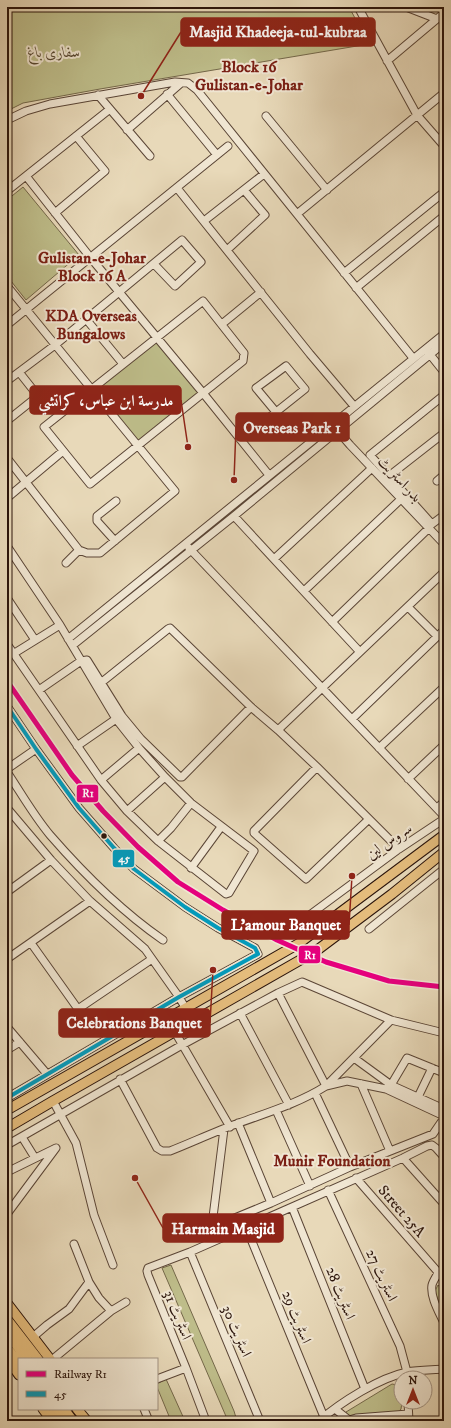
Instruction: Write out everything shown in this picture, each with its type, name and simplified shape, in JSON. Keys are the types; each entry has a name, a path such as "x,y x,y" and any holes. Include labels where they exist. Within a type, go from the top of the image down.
{"main road":[{"path":"7,1110 298,944 444,835"},
{"path":"7,1128 316,950 392,894 444,852"},
{"path":"104,1055 110,1069"},
{"path":"7,1303 51,1358"},
{"path":"7,1319 37,1358"},
{"path":"7,1332 26,1358"},
{"path":"7,1348 18,1362"},
{"path":"7,1358 18,1374"},
{"path":"44,1410 52,1421"},
{"path":"55,1410 63,1421"},
{"path":"65,1410 73,1421"},
{"path":"78,1410 87,1421"},
{"path":"82,1410 87,1421"}],"street":[{"path":"358,7 417,115 444,146"},
{"path":"406,7 437,19"},
{"path":"387,61 444,13"},
{"path":"7,120 26,111 50,104 175,82 188,83 197,90 413,358"},
{"path":"127,130 181,83"},
{"path":"297,214 444,93"},
{"path":"167,94 217,155"},
{"path":"98,96 150,156"},
{"path":"7,192 110,109"},
{"path":"266,116 327,190"},
{"path":"55,213 105,171 76,136"},
{"path":"7,325 228,146"},
{"path":"204,221 264,174"},
{"path":"26,176 118,292 203,393 269,475"},
{"path":"177,188 310,354 354,406"},
{"path":"227,250 264,215 244,190"},
{"path":"344,273 444,192"},
{"path":"356,288 444,216"},
{"path":"7,381 55,344 182,240 201,262 175,286 154,264"},
{"path":"7,286 175,491 100,553 87,553 79,550 7,458"},
{"path":"222,324 261,292"},
{"path":"203,301 244,353 243,361 90,484 44,427 156,338 203,301"},
{"path":"86,319 123,364"},
{"path":"73,645 338,431 427,352 444,334"},
{"path":"68,639 413,358 444,344"},
{"path":"427,352 444,372"},
{"path":"241,440 306,389 286,366 256,388 276,412"},
{"path":"7,418 8,420 38,396 19,372"},
{"path":"444,395 370,455 432,524 444,515"},
{"name":"بدر اسٹریٹ","path":"338,431 444,544"},
{"path":"389,476 444,433"},
{"path":"7,498 64,451"},
{"path":"274,559 372,468"},
{"path":"437,481 444,475"},
{"path":"304,591 401,499"},
{"path":"115,541 97,516 116,502"},
{"path":"234,516 360,652"},
{"path":"332,622 429,528"},
{"path":"185,544 444,817"},
{"path":"7,546 73,645 116,719 165,777 191,802 221,827 254,851 229,893 226,894 191,868 158,841 127,811 101,780 7,644"},
{"path":"66,563 79,550"},
{"path":"278,730 444,572"},
{"path":"7,598 35,640"},
{"path":"408,607 437,636"},
{"path":"13,654 60,625"},
{"path":"102,682 169,628 251,707 317,767 399,849"},
{"path":"352,719 444,630"},
{"path":"39,690 81,661 87,660 122,716 141,739 180,777 182,777 251,707"},
{"path":"379,748 444,687"},
{"path":"7,706 79,808 134,869 185,907 218,928 255,948 258,954 180,997 7,1098"},
{"path":"77,746 116,719"},
{"path":"408,779 444,745"},
{"path":"101,780 140,748"},
{"path":"7,769 36,749"},
{"path":"317,767 254,831 254,833 306,879 368,819"},
{"path":"7,772 49,834 110,898 143,926 164,940"},
{"path":"127,811 165,777"},
{"path":"158,841 172,828 191,802"},
{"path":"437,808 444,802"},
{"path":"8,813 90,902 145,949 180,997 186,1009"},
{"name":"سروس لین","path":"292,928 444,817"},
{"path":"191,868 221,827"},
{"path":"7,892 51,860"},
{"path":"369,929 444,869"},
{"path":"7,959 90,902"},
{"path":"31,943 78,1009 152,959"},
{"path":"7,1145 182,1045 278,993 302,982 391,1020 444,1033"},
{"path":"278,993 326,1086"},
{"path":"240,1013 289,1105"},
{"path":"120,1080 157,1148 162,1151 170,1151 289,1105 315,1093 326,1086 391,1020"},
{"path":"7,1027 47,1074"},
{"path":"175,1032 227,1128 212,1225 213,1227 310,1186 350,1167 433,1134 444,1117 386,1089 347,1081 326,1086"},
{"path":"7,1050 20,1042"},
{"path":"354,1058 391,1085 443,1106"},
{"path":"391,1085 407,1058 444,1073"},
{"path":"418,1097 432,1068"},
{"path":"362,1084 390,1151"},
{"path":"315,1093 350,1167"},
{"path":"53,1101 76,1143 94,1216 113,1264"},
{"path":"276,1110 310,1186"},
{"path":"238,1124 271,1203"},
{"path":"22,1137 35,1158"},
{"path":"190,1252 403,1158 426,1146 432,1145 444,1157"},
{"path":"7,1172 56,1148 7,1214"},
{"path":"403,1158 444,1204"},
{"name":"Street 25A","path":"356,1178 444,1279"},
{"name":"اسٹریٹ 27","path":"328,1190 400,1346 406,1370"},
{"name":"اسٹریٹ 28","path":"292,1207 365,1389"},
{"name":"اسٹریٹ 29","path":"246,1227 321,1419"},
{"path":"74,1244 89,1282 99,1298 111,1311"},
{"name":"اسٹریٹ 31","path":"190,1252 148,1268 147,1271 206,1421"},
{"name":"اسٹریٹ 30","path":"190,1252 260,1421"},
{"path":"438,1273 432,1288 436,1304 444,1323"},
{"path":"33,1337 69,1308 89,1282"},
{"path":"53,1358 111,1311 126,1302"},
{"path":"158,1379 186,1368"},
{"path":"433,1371 444,1369"},
{"path":"321,1419 365,1389 393,1377"},
{"path":"335,1409 348,1420 409,1418"},
{"path":"144,1410 149,1421"}],"green space":[{"name":"سفاری باغ","path":"7,7 349,7 369,44 23,103 7,111"},
{"path":"23,187 79,255 26,300 7,276 7,200"},
{"path":"156,338 203,393 138,445 92,389"},
{"path":"171,1265 237,1421 228,1421 162,1268"},
{"path":"438,1285 444,1292 444,1319 435,1291"},
{"path":"166,1379 185,1421 171,1421 158,1389 158,1383"},
{"path":"393,1384 393,1410 400,1410 398,1413 351,1417 346,1414 346,1412"}],"rail line":[{"name":"R1","path":"7,681 72,775 103,811 138,847 178,882 223,910 277,940 326,962 389,981 444,987"}],"transit line":[{"name":"45","path":"7,706 79,808 134,869 185,907 218,928 255,948 258,954 179,997 7,1098"}],"place":[{"name":"Masjid Khadeeja-tul-kubraa","path":"141,96"},
{"name":"مدرسة ابن عباس، كراتشي","path":"188,447"},
{"name":"Overseas Park 1","path":"234,480"},
{"name":"L'amour Banquet","path":"352,876"},
{"name":"Celebrations Banquet","path":"213,970"},
{"name":"Harmain Masjid","path":"135,1178"}],"district":[{"name":"Block 16 Gulistan-e-Johar","path":"249,75"},
{"name":"Gulistan-e-Johar Block 16 A","path":"92,266"},
{"name":"KDA Overseas Bungalows","path":"91,324"},
{"name":"Munir Foundation","path":"332,1160"}]}
